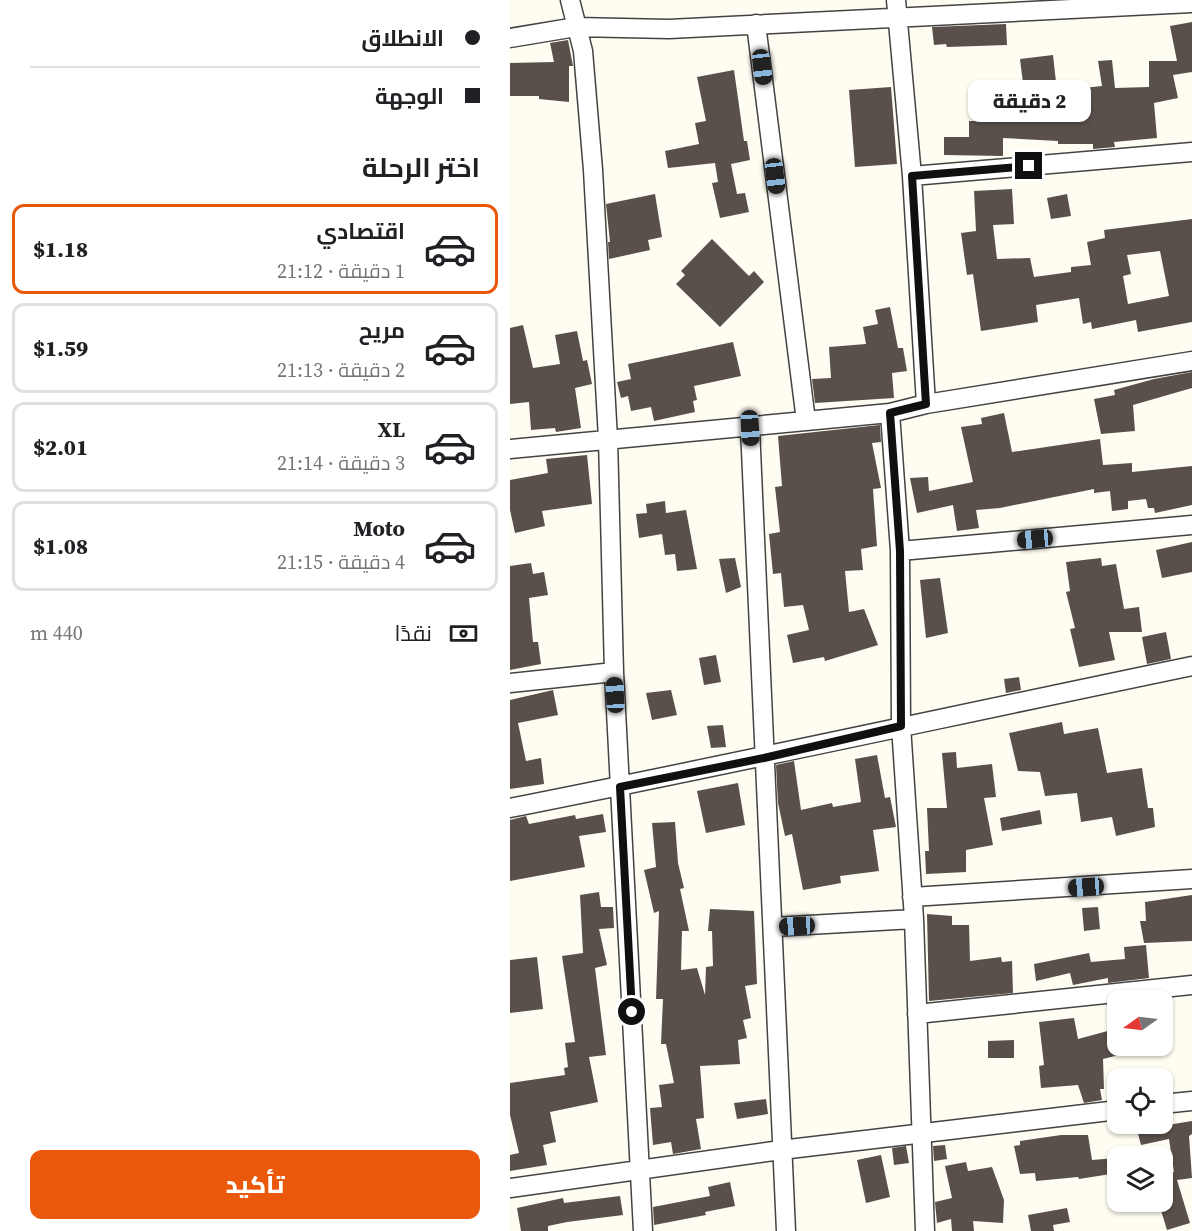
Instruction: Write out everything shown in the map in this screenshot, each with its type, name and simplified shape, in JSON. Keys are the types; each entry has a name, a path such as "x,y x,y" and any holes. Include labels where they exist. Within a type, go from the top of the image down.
{"street":[{"path":"570,0 583,51 593,170 608,439 614,672 643,1231"},
{"path":"510,38 576,27 669,28 756,24 896,8 1192,3"},
{"path":"896,8 912,176 926,404"},
{"path":"756,24 806,421"},
{"path":"912,176 1192,152"},
{"path":"510,449 890,413 926,404 1192,361"},
{"path":"890,413 900,551 901,726 914,919 925,1231"},
{"path":"750,428 786,1231"},
{"path":"900,551 1192,525"},
{"path":"510,808 764,758 901,726 1192,666"},
{"path":"510,683 614,672"},
{"path":"912,897 1192,879"},
{"path":"773,927 914,919"},
{"path":"917,1014 1192,985"},
{"path":"1173,1103 1192,1101"},
{"path":"510,1188 781,1150 1107,1111"}],"building":[{"path":"1192,22 1192,72 1173,75 1178,98 1154,103 1157,138 1114,142 1115,147 1093,149 1093,144 1058,144 1058,141 1003,138 1003,156 944,155 944,137 969,137 969,121 1017,121 1017,108 1026,108 1020,59 1053,55 1057,91 1102,86 1098,61 1112,60 1115,88 1149,87 1149,61 1177,61 1170,26"},
{"path":"1006,24 1007,45 947,47 946,44 934,45 932,27"},
{"path":"568,40 573,66 569,66 569,102 539,99 539,96 510,96 510,63 554,62 550,43"},
{"path":"734,70 744,141 747,141 750,160 731,164 737,194 745,193 749,212 720,218 712,183 718,182 715,163 668,168 665,151 699,144 695,123 706,121 697,77"},
{"path":"891,87 897,164 855,167 849,90"},
{"path":"1012,189 1014,224 993,225 997,259 1030,258 1034,277 1071,272 1071,267 1091,265 1087,242 1105,238 1104,230 1192,219 1192,322 1138,332 1136,320 1092,329 1091,322 1083,324 1079,298 1036,305 1038,322 981,331 973,274 967,275 961,233 976,231 974,191","holes":["1160,251 1169,296 1128,304 1123,276 1131,274 1127,255"]},
{"path":"655,194 662,237 648,240 650,250 609,259 608,242 610,242 606,204"},
{"path":"1067,194 1071,216 1051,219 1047,198"},
{"path":"712,239 749,276 754,271 764,282 720,327 676,284 685,275 681,271"},
{"path":"890,307 898,348 903,348 907,371 892,373 894,398 815,403 812,379 831,378 829,347 866,344 863,327 878,324 875,310"},
{"path":"523,325 533,368 560,364 555,335 577,331 583,361 587,360 592,384 575,388 581,428 556,432 555,428 531,430 529,402 510,404 510,328"},
{"path":"733,342 741,376 694,386 697,400 693,401 695,412 654,421 651,407 631,411 628,396 621,398 617,382 631,379 628,364"},
{"path":"1192,372 1192,388 1133,405 1135,431 1101,434 1094,399 1115,395 1114,390"},
{"path":"1004,413 1012,452 1100,439 1103,465 1132,463 1132,472 1192,466 1192,505 1155,513 1154,508 1148,508 1146,499 1128,501 1128,509 1112,511 1110,491 1094,493 1094,489 1000,508 976,510 979,528 957,531 953,505 917,513 910,478 928,477 929,491 973,482 961,427 982,424 981,418"},
{"path":"880,425 881,442 872,443 881,488 873,489 877,546 861,549 863,570 845,571 849,612 864,609 878,645 825,661 824,657 793,663 787,635 809,630 803,605 784,607 781,573 773,574 769,534 780,532 775,487 782,486 778,436"},
{"path":"587,455 592,504 542,511 545,526 515,533 510,510 510,480 548,473 546,459"},
{"path":"665,501 666,513 686,510 697,569 677,571 675,554 665,555 662,534 639,538 636,514 647,513 646,504"},
{"path":"1192,542 1192,572 1162,578 1156,550"},
{"path":"735,558 741,587 726,593 719,559"},
{"path":"1101,558 1102,566 1116,564 1124,609 1139,607 1142,632 1109,632 1115,660 1079,667 1070,629 1075,628 1066,592 1070,591 1066,562"},
{"path":"531,563 533,574 544,572 548,595 529,598 533,642 538,642 541,664 510,670 510,566"},
{"path":"940,578 948,633 926,638 920,580"},
{"path":"1166,632 1171,659 1147,664 1142,637"},
{"path":"716,655 721,682 704,685 699,658"},
{"path":"1019,677 1021,690 1006,693 1004,679"},
{"path":"553,690 558,715 518,723 526,761 541,758 544,784 510,789 510,700"},
{"path":"671,690 677,715 652,720 646,693"},
{"path":"1062,722 1064,734 1098,728 1107,773 1142,768 1148,808 1153,808 1155,827 1116,836 1112,817 1081,822 1077,793 1045,796 1040,772 1018,771 1009,733"},
{"path":"723,725 726,747 711,748 707,726"},
{"path":"956,752 957,768 992,764 996,797 984,798 993,845 966,850 966,872 926,874 925,851 929,851 927,808 947,808 942,753"},
{"path":"877,755 885,798 890,797 896,827 873,830 879,871 840,876 841,883 803,890 792,834 785,836 778,803 776,765 794,761 801,810 832,803 833,807 861,802 855,759"},
{"path":"738,783 745,825 706,833 697,791"},
{"path":"1040,810 1042,824 1002,831 1000,818"},
{"path":"603,814 606,832 579,836 585,867 510,881 510,820 526,816 529,824 575,815 576,819"},
{"path":"675,822 678,863 684,888 680,889 689,931 682,931 681,970 697,968 705,995 706,967 713,966 712,931 708,931 710,909 754,911 757,984 745,986 751,1018 743,1020 747,1038 738,1040 740,1064 700,1066 704,1118 696,1119 701,1149 673,1154 671,1142 653,1145 650,1108 662,1107 659,1085 674,1083 666,1044 661,1044 663,999 656,999 659,911 654,913 644,870 656,867 652,823"},
{"path":"599,892 601,907 613,907 614,928 599,929 607,965 595,968 606,1055 589,1057 598,1102 550,1112 556,1142 543,1145 547,1165 510,1171 510,1155 519,1153 510,1115 510,1083 565,1075 564,1068 568,1067 565,1043 575,1042 562,956 583,953 580,895"},
{"path":"1192,895 1192,941 1144,943 1140,921 1146,921 1145,902"},
{"path":"1098,907 1100,929 1084,931 1082,908"},
{"path":"927,914 952,916 952,925 969,925 970,961 1001,957 1002,962 1012,961 1013,993 929,1001"},
{"path":"1146,945 1149,978 1108,983 1108,978 1073,985 1070,973 1036,981 1034,964 1089,953 1091,962 1125,959 1124,947"},
{"path":"537,957 543,1009 510,1013 510,960"},
{"path":"1074,1018 1078,1039 1107,1031 1107,1056 1115,1056 1103,1059 1104,1089 1100,1089 1102,1100 1084,1103 1078,1085 1041,1088 1039,1066 1044,1065 1039,1022"},
{"path":"1014,1040 1014,1058 988,1058 988,1041"},
{"path":"766,1099 768,1114 737,1119 734,1103"},
{"path":"1192,1121 1192,1134 1189,1136 1192,1178 1177,1180 1190,1223 1167,1230 1162,1212 1173,1212 1173,1146 1170,1146 1169,1139 1141,1145 1138,1134 1173,1134 1173,1124"},
{"path":"1061,1135 1088,1135 1092,1160 1107,1159 1107,1175 1079,1179 1078,1177 1036,1181 1035,1173 1020,1174 1014,1146 1020,1145 1020,1141"},
{"path":"945,1145 947,1159 934,1161 933,1146"},
{"path":"906,1146 909,1163 894,1165 892,1148"},
{"path":"881,1155 890,1197 866,1203 857,1160"},
{"path":"966,1162 968,1171 992,1167 1004,1200 1003,1223 973,1221 974,1231 952,1231 951,1219 937,1223 935,1202 952,1198 945,1166"},
{"path":"730,1182 735,1206 705,1212 706,1215 654,1225 653,1207 710,1196 708,1187"},
{"path":"620,1196 623,1215 548,1226 548,1231 521,1231 517,1208 563,1198 564,1203"},
{"path":"1067,1208 1070,1222 1053,1225 1054,1231 1031,1231 1028,1215"}],"route":[{"path":"632,1012 620,787 764,758 901,726 900,551 890,413 926,404 912,176 1029,166"}]}
